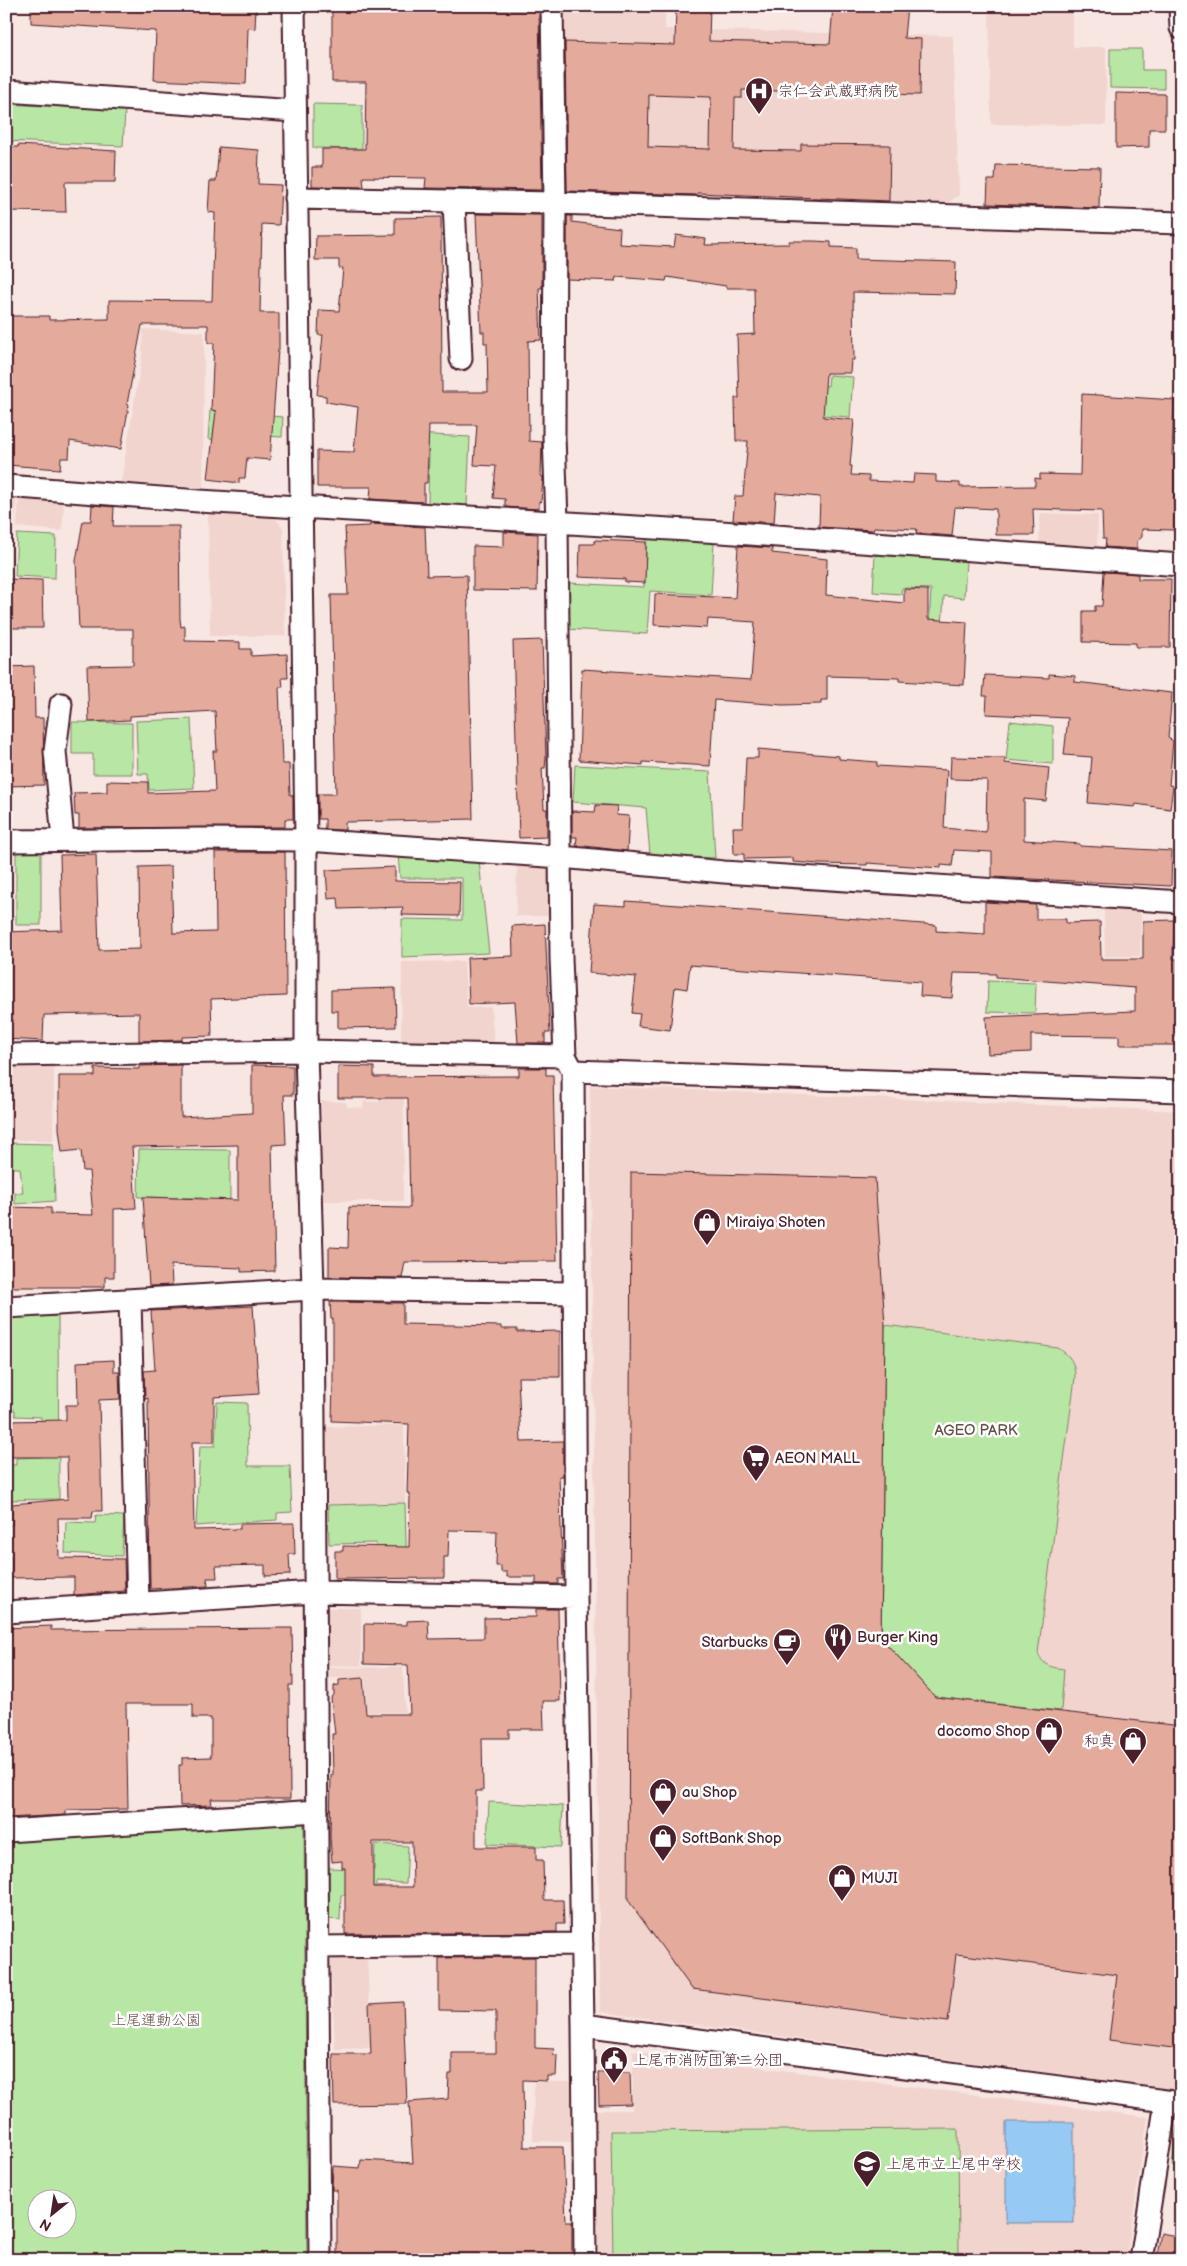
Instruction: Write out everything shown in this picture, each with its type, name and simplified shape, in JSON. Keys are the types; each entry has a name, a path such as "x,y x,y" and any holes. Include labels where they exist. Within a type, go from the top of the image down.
{"street":[{"path":"294,6 306,840 306,1051 313,1289 320,2260"},
{"path":"552,6 555,203 554,436 557,521 561,857 569,1063 574,1293 576,1598 584,2025 585,2260"},
{"path":"1180,6 1181,28"},
{"path":"6,91 295,111"},
{"path":"296,198 555,203 1181,223"},
{"path":"454,202 461,359"},
{"path":"6,486 557,521 1181,565"},
{"path":"61,704 55,751 63,840"},
{"path":"6,841 306,840 561,857 724,872 1181,902"},
{"path":"6,1055 306,1051 1181,1091"},
{"path":"6,1307 313,1289 574,1293"},
{"path":"130,1300 138,1604"},
{"path":"6,1612 314,1592 576,1598"},
{"path":"6,1831 317,1811"},
{"path":"319,1947 582,1944"},
{"path":"584,2025 1173,2103 1141,2260"}],"shaded area":[{"name":"宗仁会武蔵野病院","path":"562,6 665,6 665,29 953,36 959,195 941,207 563,199"},
{"path":"989,6 1073,6 1073,47 1106,47 1106,125 991,124"},
{"path":"143,329 204,332 203,488 121,482 142,356"},
{"path":"6,494 16,495 15,530 6,530"},
{"path":"19,498 64,502 62,531 17,527"},
{"path":"208,510 272,514 283,528 285,636 210,636"},
{"path":"1040,513 1098,515 1097,546 1039,544"},
{"path":"517,865 550,866 549,916 516,916"},
{"path":"1104,905 1141,907 1140,956 1105,956"},
{"path":"464,961 467,1008 491,1007 494,1045 401,1046 402,962"},
{"path":"6,1067 54,1067 53,1140 6,1140"},
{"path":"380,1079 404,1079 403,1201 322,1201 321,1101 346,1102 347,1107 363,1108 364,1101 379,1102"},
{"path":"590,1086 1181,1111 1181,2090 600,2012"},
{"path":"404,1425 405,1503 328,1505 325,1427"},
{"path":"328,1608 361,1608 361,1666 328,1665"},
{"path":"403,1667 405,1712 366,1712 365,1678 330,1678 330,1668"},
{"path":"367,1958 371,2048 335,2049 331,1960"},
{"name":"上尾市立上尾中学校","path":"633,2051 1148,2117 1126,2260 598,2260 595,2110 632,2110"},
{"path":"534,2082 575,2082 574,2142 533,2141"}],"green space":[{"path":"1110,49 1142,49 1142,70 1164,70 1164,89 1110,88"},
{"path":"6,104 125,110 123,146 6,141"},
{"path":"313,104 362,105 362,149 313,148"},
{"path":"829,375 853,377 850,417 820,415 807,384 828,386"},
{"path":"210,411 283,417 282,437 244,435 243,442 208,439"},
{"path":"396,433 470,437 467,506 428,504 429,451 395,449"},
{"path":"17,534 56,536 55,578 15,576"},
{"path":"647,538 714,543 711,595 650,591 647,634 567,629 569,583 644,587"},
{"path":"875,555 966,560 964,598 944,596 942,627 929,627 931,589 902,588 901,594 873,592"},
{"path":"191,719 194,788 149,790 148,774 138,774 136,721"},
{"path":"1010,721 1053,726 1053,764 1006,760"},
{"path":"72,722 132,723 132,774 93,774 93,754 72,754"},
{"path":"575,765 710,772 715,858 650,855 646,808 573,802"},
{"path":"16,852 41,852 41,925 16,925"},
{"path":"398,855 479,861 489,953 402,957 402,919 462,920 462,878 400,878"},
{"path":"988,981 1036,983 1035,1013 987,1012"},
{"path":"6,1143 53,1144 55,1201 15,1204 15,1193 23,1193 20,1168 9,1168 9,1165 6,1165"},
{"path":"139,1149 230,1150 230,1216 204,1216 203,1198 138,1197"},
{"path":"58,1316 59,1499 8,1500 8,1522 6,1522 6,1465 16,1465 16,1458 42,1457 41,1417 15,1416 15,1410 6,1410 6,1318"},
{"name":"AGEO PARK","path":"885,1325 1058,1348 1069,1357 1073,1364 1075,1378 1038,1653 1048,1666 1064,1669 1061,1711 935,1697 881,1638"},
{"path":"217,1402 247,1403 248,1466 290,1466 292,1512 277,1513 277,1520 196,1526 200,1446 215,1446"},
{"path":"405,1503 407,1578 377,1579 376,1543 329,1544 328,1505"},
{"path":"96,1515 124,1516 122,1556 65,1553 66,1522 95,1523"},
{"path":"489,1802 563,1806 561,1847 487,1844"},
{"name":"上尾運動公園","path":"304,1821 307,2260 6,2260 6,1842 117,1832"},
{"path":"375,1844 408,1846 406,1883 376,1882 376,1887 367,1887 367,1896 341,1895 340,1920 327,1919 329,1868 374,1870"},
{"path":"1177,2125 1181,2125 1181,2168 1172,2166"},
{"path":"958,2129 959,2260 613,2260 611,2131"}],"water":[{"path":"1006,2122 1074,2122 1074,2223 1006,2223"}],"building":[{"path":"31,6 256,6 255,29 248,28 246,84 154,80 156,31 31,23"},
{"path":"332,6 497,6 497,10 539,10 542,190 425,188 426,178 363,177 364,187 312,186 312,167 322,167 322,149 365,149 366,82 332,82"},
{"path":"676,6 710,6 709,41 830,44 833,6 907,6 904,38 921,39 920,95 742,90 742,98 735,98 734,150 801,151 801,144 890,145 889,201 697,193 697,195 567,191 565,42 675,45","holes":["649,95 711,97 710,149 648,147"]},
{"path":"1116,93 1165,94 1165,129 1149,129 1149,147 1116,148"},
{"path":"18,145 116,151 115,182 65,182 66,212 6,211 6,147 18,147"},
{"path":"219,147 259,150 258,184 281,185 279,225 262,224 260,313 279,313 279,350 270,460 247,458 245,478 239,478 239,483 208,479 216,411 211,410 214,343 208,343 208,325 142,325 127,404 129,405 121,449 70,441 69,458 61,458 60,469 6,465 6,316 49,316 49,320 109,319 109,300 212,301 215,213 208,212 210,181 216,181"},
{"path":"996,165 1100,167 1099,208 987,204 988,180 995,180"},
{"path":"476,214 542,215 542,288 539,288 541,340 528,341 529,441 542,442 541,476 543,479 539,509 505,507 505,499 493,498 496,466 474,465 477,425 429,425 427,483 424,483 424,502 370,499 371,487 317,487 317,451 354,452 358,407 326,402 326,396 317,395 323,335 318,335 319,310 339,311 343,268 339,268 339,260 315,260 316,236 395,235 395,218 441,217 442,392 488,392 487,343 484,343 484,332 481,332"},
{"path":"567,216 572,216 572,222 620,228 619,244 674,247 676,235 706,239 705,245 789,244 789,241 814,241 831,242 831,247 856,248 856,259 956,262 955,294 853,292 854,360 851,360 850,373 826,373 823,417 854,420 851,475 869,476 869,481 913,483 914,474 936,475 936,482 960,483 960,487 1035,486 1035,478 1040,479 1040,474 1080,475 1082,394 1174,400 1172,455 1174,456 1174,530 1142,529 1142,537 1137,541 1137,549 1105,547 1106,539 1103,539 1102,511 1033,509 1034,535 996,535 996,509 955,507 952,536 916,533 917,529 874,527 873,530 819,527 820,497 776,493 774,523 733,520 735,496 743,496 748,441 736,441 735,398 739,398 737,335 755,334 754,288 726,288 726,286 667,277 666,281 617,277 616,281 567,279"},
{"path":"92,505 114,507 113,526 179,526 180,619 181,627 185,626 185,641 240,642 240,649 251,649 251,656 287,654 288,678 282,678 283,687 279,687 282,764 289,764 290,795 293,795 293,819 285,819 285,827 79,828 79,815 75,815 74,793 107,792 107,781 148,782 148,793 215,791 213,751 217,751 215,711 130,716 130,720 89,722 87,666 133,665 133,629 79,629 76,561 83,521 91,521"},
{"path":"370,524 425,527 427,576 467,575 473,819 345,822 345,830 341,830 325,829 325,819 318,819 318,794 336,794 331,595 348,595 345,527 370,526"},
{"path":"504,532 538,534 537,591 473,590 473,546 504,547"},
{"path":"595,540 646,542 645,583 625,582 625,579 579,577 580,544 594,544"},
{"path":"738,546 772,548 772,553 827,559 826,595 904,603 904,589 928,590 928,619 967,622 964,685 899,681 899,678 827,676 827,700 821,700 821,704 783,705 714,700 710,766 643,762 643,765 579,760 582,669 751,680 755,622 708,619 707,628 654,625 655,594 735,598"},
{"path":"1104,572 1138,574 1138,579 1171,579 1170,647 1136,647 1136,643 1083,642 1083,611 1095,611 1095,606 1102,606"},
{"path":"6,579 42,580 43,628 6,628"},
{"path":"542,640 546,758 545,768 542,768 544,809 547,809 547,837 519,838 513,641"},
{"path":"34,666 35,718 43,718 44,785 6,786 6,667"},
{"path":"1049,674 1075,676 1075,682 1172,693 1168,738 1173,741 1169,785 1173,786 1170,809 1136,804 1135,807 1088,803 1092,757 1064,755 1068,718 986,714 987,696 983,696 985,675 1049,678"},
{"path":"758,749 839,756 839,759 877,762 877,766 947,770 944,828 986,832 987,780 950,779 951,757 1005,758 1005,763 1049,768 1046,801 1024,799 1024,840 1080,844 1080,846 1172,851 1171,886 992,877 992,852 954,850 952,866 941,865 941,868 867,863 867,865 820,864 793,862 793,858 744,859 744,854 734,854 733,827 743,827 746,758 758,758"},
{"path":"596,805 617,806 616,815 629,816 627,851 576,845 577,837 572,837 572,811 595,812"},
{"path":"215,852 285,852 286,996 211,999 212,1036 182,1037 182,1040 139,1041 139,1013 44,1015 43,1041 6,1039 6,932 62,930 60,855 96,854 99,950 140,949 139,867 171,866 173,933 216,932"},
{"path":"395,867 395,881 460,882 459,916 402,915 403,907 339,909 338,898 328,899 326,870"},
{"path":"626,901 936,925 936,931 985,934 985,902 1036,905 1036,919 1066,919 1066,923 1100,922 1101,959 1143,959 1143,921 1174,920 1173,959 1177,959 1177,1045 1119,1045 1119,1036 1031,1035 1031,1052 988,1054 986,1017 1135,1011 1135,988 996,977 996,974 954,973 952,998 920,996 921,982 690,965 687,989 675,987 670,1030 638,1026 640,1014 632,1013 636,977 589,973 594,904 626,906"},
{"path":"545,924 550,1033 545,1033 545,1043 518,1043 515,1002 469,1004 467,958 513,956 512,926"},
{"path":"395,988 396,1027 338,1028 338,1011 331,1011 331,990"},
{"path":"181,1065 181,1117 252,1113 252,1065 293,1066 293,1095 284,1095 286,1144 272,1145 275,1271 241,1272 241,1268 171,1265 172,1285 149,1286 143,1197 238,1200 238,1145 132,1147 136,1208 114,1209 114,1277 105,1277 105,1287 6,1287 6,1207 51,1208 51,1214 93,1215 89,1171 83,1171 81,1150 62,1152 59,1129 59,1076 95,1076 95,1068 139,1069 139,1066"},
{"path":"338,1066 374,1067 374,1077 519,1076 519,1068 546,1068 546,1075 553,1075 557,1261 405,1262 402,1278 329,1277 329,1247 348,1248 349,1207 410,1208 408,1098 338,1098"},
{"name":"AEON MALL","path":"631,1172 875,1178 885,1325 881,1638 935,1697 1181,1726 1181,2049 1109,2040 1117,1975 956,1954 948,2022 692,1989 628,1900"},
{"path":"330,1302 403,1303 403,1324 501,1326 501,1329 517,1329 517,1332 560,1331 560,1377 518,1377 521,1442 563,1441 563,1476 559,1476 563,1579 558,1579 558,1584 536,1584 536,1577 507,1577 507,1572 501,1572 501,1566 496,1566 497,1531 449,1530 448,1557 444,1557 444,1578 335,1579 335,1551 343,1551 343,1546 409,1547 410,1493 407,1493 409,1424 332,1421 333,1319 331,1319"},
{"path":"253,1306 259,1394 214,1397 214,1442 192,1442 194,1530 240,1529 240,1524 294,1523 295,1554 289,1554 290,1575 265,1576 265,1565 216,1566 217,1578 207,1578 208,1586 150,1589 148,1398 145,1399 144,1371 155,1370 151,1311"},
{"path":"114,1360 114,1372 119,1372 120,1399 99,1400 102,1511 93,1511 92,1518 58,1518 59,1558 124,1559 125,1591 74,1595 74,1577 11,1578 11,1557 6,1557 6,1525 12,1525 12,1504 68,1499 67,1457 6,1457 6,1421 66,1420 66,1405 78,1405 77,1362"},
{"path":"536,1609 558,1609 560,1701 543,1701 544,1729 509,1729 509,1738 482,1738 483,1791 476,1791 476,1847 536,1847 536,1860 543,1860 544,1900 563,1900 564,1924 557,1924 557,1932 345,1934 345,1868 342,1868 342,1861 332,1862 330,1837 331,1775 333,1775 332,1734 335,1734 331,1698 334,1695 334,1686 339,1685 339,1680 363,1678 366,1714 410,1714 408,1665 364,1664 364,1624 407,1625 407,1621 428,1620 429,1639 484,1638 484,1618 536,1617","holes":["373,1842 412,1842 413,1887 373,1887"]},
{"path":"51,1626 51,1630 292,1628 293,1685 289,1685 290,1799 211,1799 212,1805 180,1806 179,1765 182,1765 182,1758 211,1757 211,1718 193,1718 193,1704 126,1704 128,1809 66,1810 66,1815 6,1818 6,1628"},
{"path":"535,1957 535,2048 554,2049 553,2055 557,2055 556,2076 547,2076 547,2081 523,2080 524,2147 563,2147 566,2222 572,2222 572,2260 337,2260 337,2190 332,2190 333,2166 360,2168 361,2160 413,2163 409,2102 448,2099 449,2074 452,2074 452,2053 496,2053 496,2011 439,2010 439,1958"},
{"path":"403,2002 407,2104 334,2105 333,2054 371,2054 369,2004"},
{"path":"598,2072 630,2072 631,2104 599,2105"},
{"path":"1161,2233 1181,2237 1181,2260 1156,2260"}],"place":[{"name":"宗仁会武蔵野病院","path":"759,115"},
{"name":"Miraiya Shoten","path":"707,1246"},
{"name":"AEON MALL","path":"756,1482"},
{"name":"Burger King","path":"838,1661"},
{"name":"Starbucks","path":"787,1666"},
{"name":"docomo Shop","path":"1049,1755"},
{"name":"和真","path":"1133,1765"},
{"name":"au Shop","path":"663,1816"},
{"name":"SoftBank Shop","path":"663,1862"},
{"name":"MUJI","path":"842,1902"},
{"name":"上尾市消防団第二分団","path":"614,2084"},
{"name":"上尾市立上尾中学校","path":"867,2188"}]}
